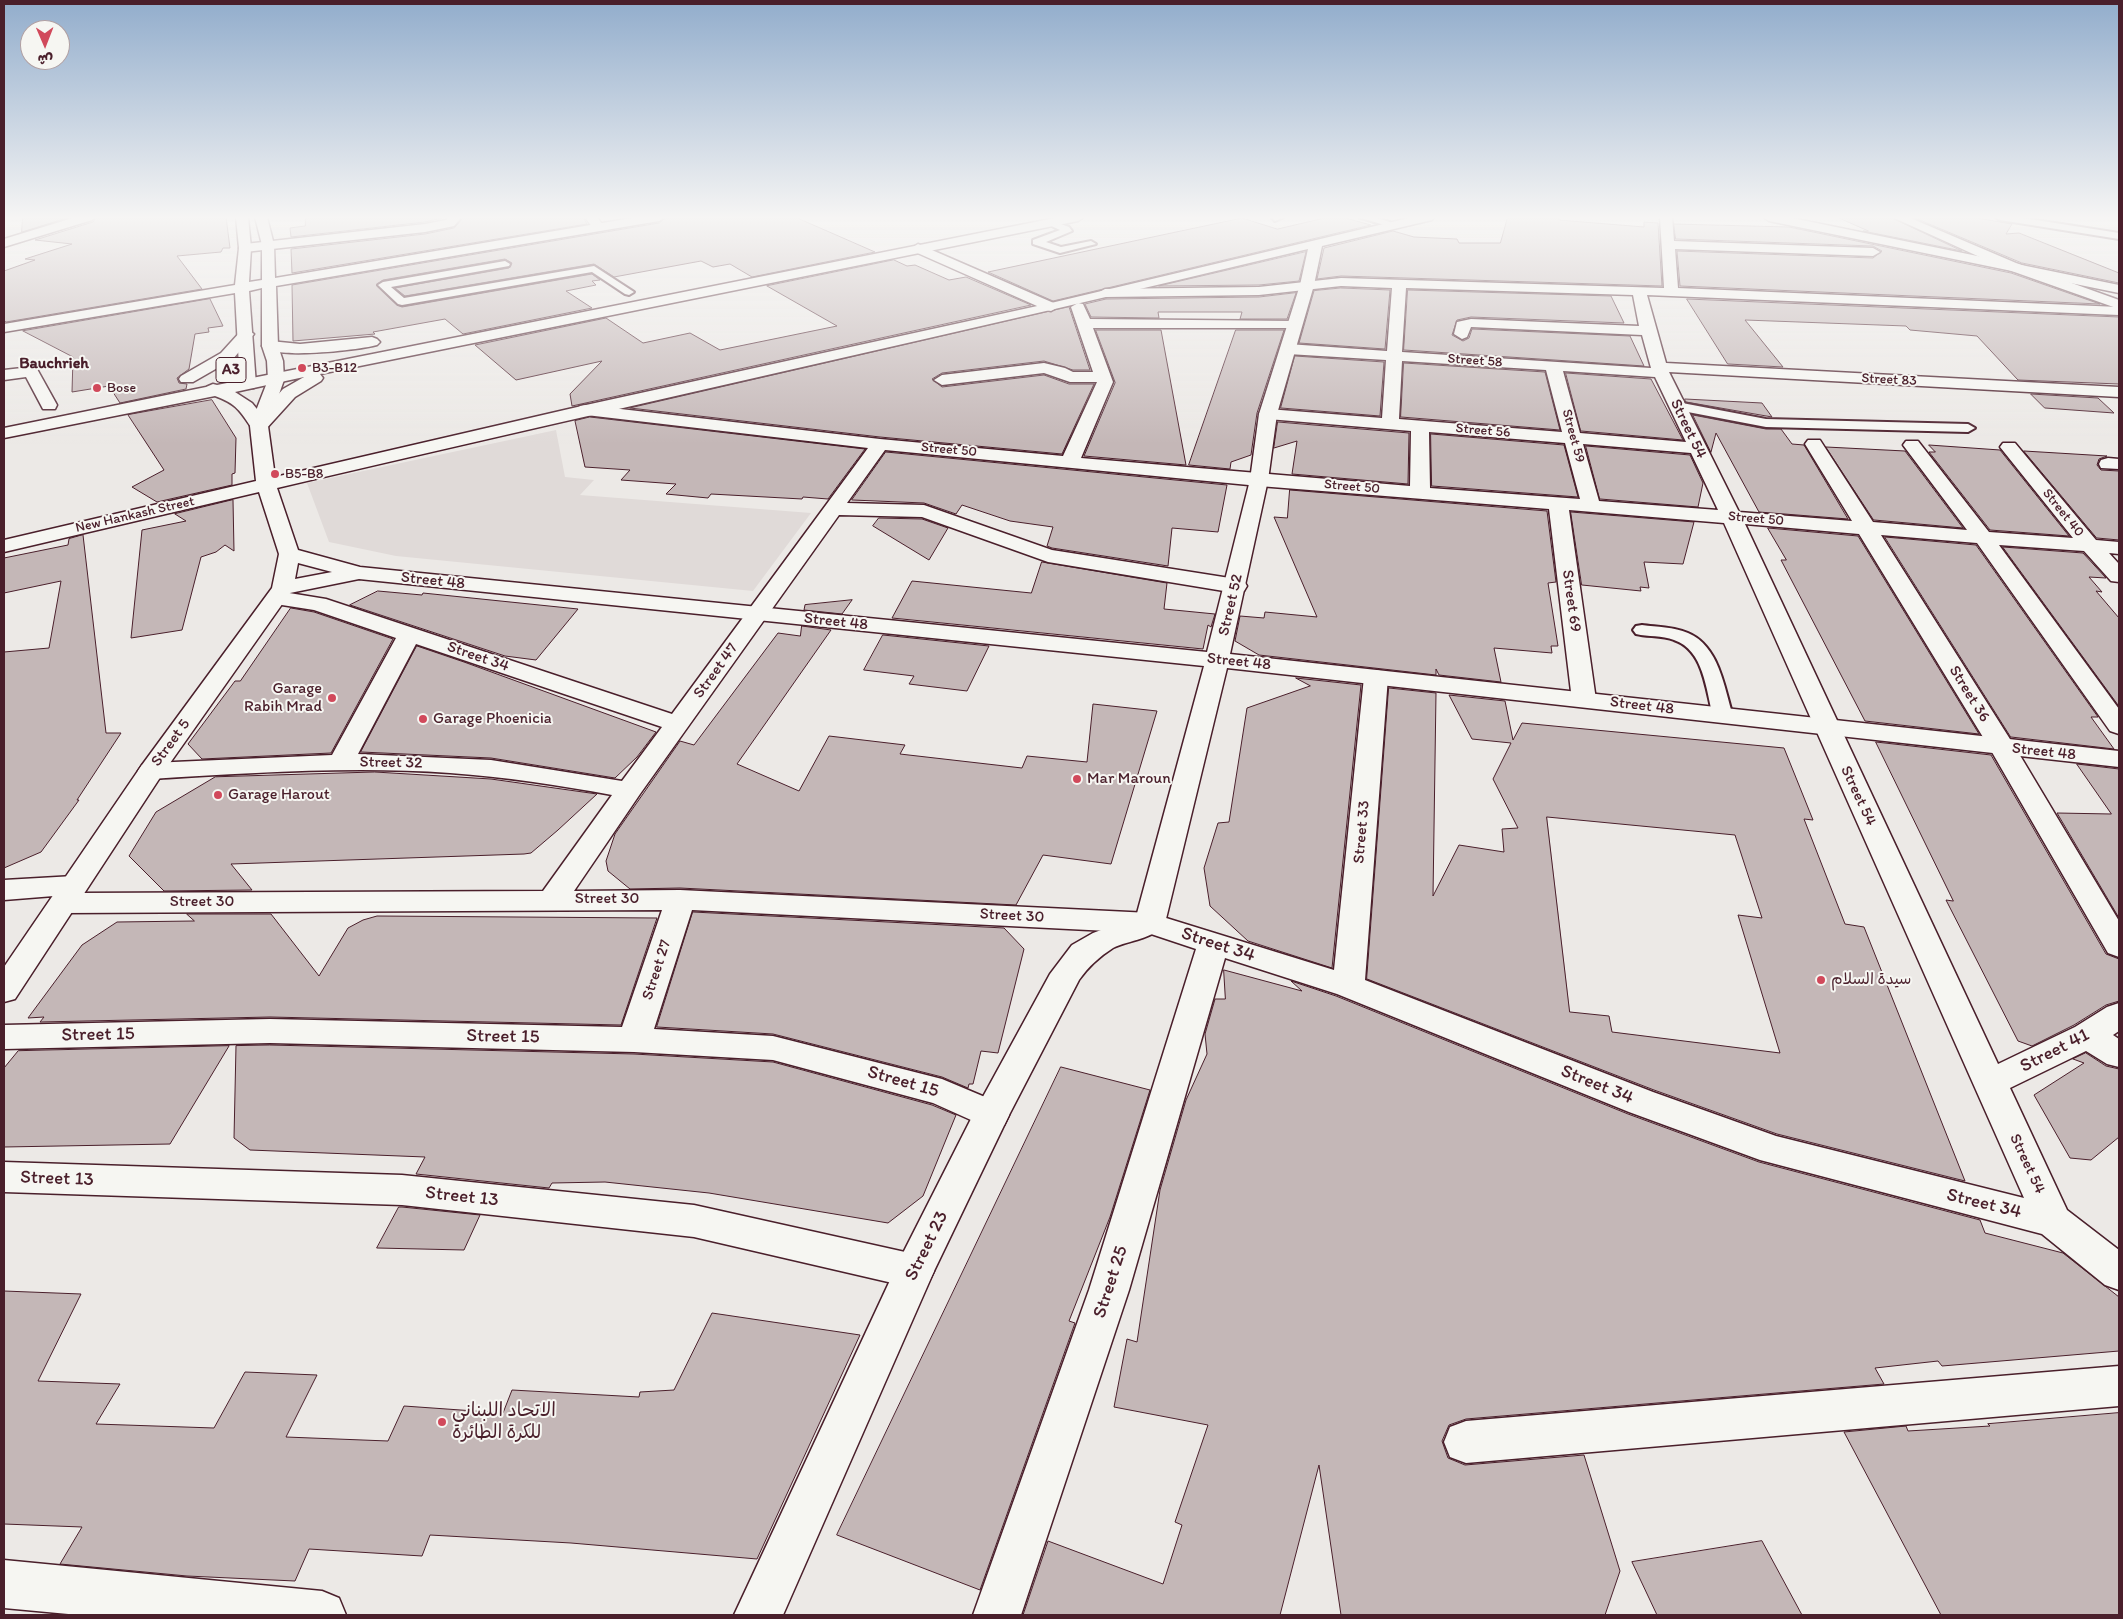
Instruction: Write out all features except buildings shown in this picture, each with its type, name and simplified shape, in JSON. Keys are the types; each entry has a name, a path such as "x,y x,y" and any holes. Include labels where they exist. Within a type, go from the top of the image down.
{"main road":[{"path":"4,328 215,293"},
{"path":"242,293 248,385"},
{"path":"259,426 276,380 269,293"},
{"path":"610,295 625,293"},
{"name":"A3","path":"4,434 701,293"},
{"path":"1018,293 1051,307"},
{"path":"1104,293 1139,293"},
{"name":"New Hankash Street","path":"4,546 586,410 1051,307 1104,293"},
{"name":"Street 52","path":"1150,923 1236,586 1259,480 1268,414 1304,293"},
{"path":"1390,424 1399,293"},
{"name":"Street 54","path":"1639,293 1648,331 1660,370 1731,516 1826,728 2053,1221 2119,1273"},
{"path":"1685,293 2119,311"},
{"path":"2085,293 2119,305"},
{"path":"1070,461 1104,388 1103,377 1076,301"},
{"path":"1084,323 1295,326"},
{"path":"1462,334 1462,326 1471,323 1648,331"},
{"path":"186,379 227,356 246,334"},
{"path":"273,354 300,349 377,341"},
{"name":"Street 58","path":"1288,349 1553,366 1660,370"},
{"name":"A3","path":"169,382 247,367 273,354"},
{"path":"259,426 289,393 302,384 352,364"},
{"name":"Street 59","path":"1553,366 1591,506"},
{"path":"942,380 1044,368 1060,371 1070,377 1103,377"},
{"name":"Street 83","path":"1660,370 2119,392"},
{"path":"4,375 31,372 49,406"},
{"path":"186,379 219,391 251,408 259,426"},
{"path":"31,409 68,402"},
{"name":"Street 50","path":"586,410 880,444 1259,480 2119,548"},
{"name":"Street 56","path":"1268,414 1697,448"},
{"name":"Street 5","path":"4,991 151,771 280,593 289,554 266,484 259,426"},
{"path":"1420,426 1420,492"},
{"name":"Street 47","path":"554,899 629,790 880,444"},
{"name":"Street 36","path":"1814,444 2002,747 2119,946"},
{"path":"1912,445 1982,537 2119,726"},
{"name":"Street 40","path":"2009,447 2090,546 2119,576"},
{"name":"Street 69","path":"1558,503 1584,700"},
{"path":"834,509 924,511 1048,556 1236,586"},
{"name":"Street 48","path":"289,554 358,574 1218,660 2119,759"},
{"name":"Street 48","path":"280,593 358,574"},
{"name":"Street 34","path":"280,593 410,634 678,724"},
{"path":"342,762 410,634"},
{"name":"Street 33","path":"1348,986 1376,677"},
{"name":"Street 32","path":"151,771 342,762 417,764 490,768 561,777 629,790"},
{"name":"Street 30","path":"4,890 69,894 680,900 1150,923"},
{"name":"Street 27","path":"634,1040 680,900"},
{"name":"Street 34","path":"1150,923 1348,986 1641,1102 1773,1150 2053,1221"},
{"name":"Street 23","path":"758,1615 914,1271 991,1115 1066,974 1083,952 1104,940 1150,923"},
{"name":"Street 25","path":"997,1615 1109,1290 1213,944"},
{"name":"Street 41","path":"1989,1083 2087,1036 2119,1015"},
{"name":"Street 15","path":"4,1037 270,1031 634,1040 773,1048 942,1092 991,1115"},
{"path":"2087,1036 2119,1055"},
{"name":"Street 13","path":"4,1177 421,1192 694,1221 914,1271"},
{"path":"1466,1442 2119,1386"},
{"path":"4,1584 322,1615"}],"lane":[{"path":"391,293 402,302 457,293"},
{"path":"1677,406 1766,423 1968,428"},
{"path":"1642,630 1680,636 1694,642 1702,651 1723,716"}],"shaded area":[{"path":"556,430 565,477 594,480 580,495 811,513 753,591 396,556 329,542 307,483"}],"place":[{"name":"B3-B12","path":"302,368"},
{"name":"Bose","path":"97,388"},
{"name":"B5-B8","path":"275,474"},
{"name":"Garage Rabih Mrad","path":"332,698"},
{"name":"Garage Phoenicia","path":"423,719"},
{"name":"Mar Maroun","path":"1077,779"},
{"name":"Garage Harout","path":"218,795"},
{"name":"سيدة السلام","path":"1821,980"},
{"name":"الاتحاد اللبناني للكرة الطائرة","path":"442,1422"}],"district":[{"name":"Bauchrieh","path":"54,364"}]}
